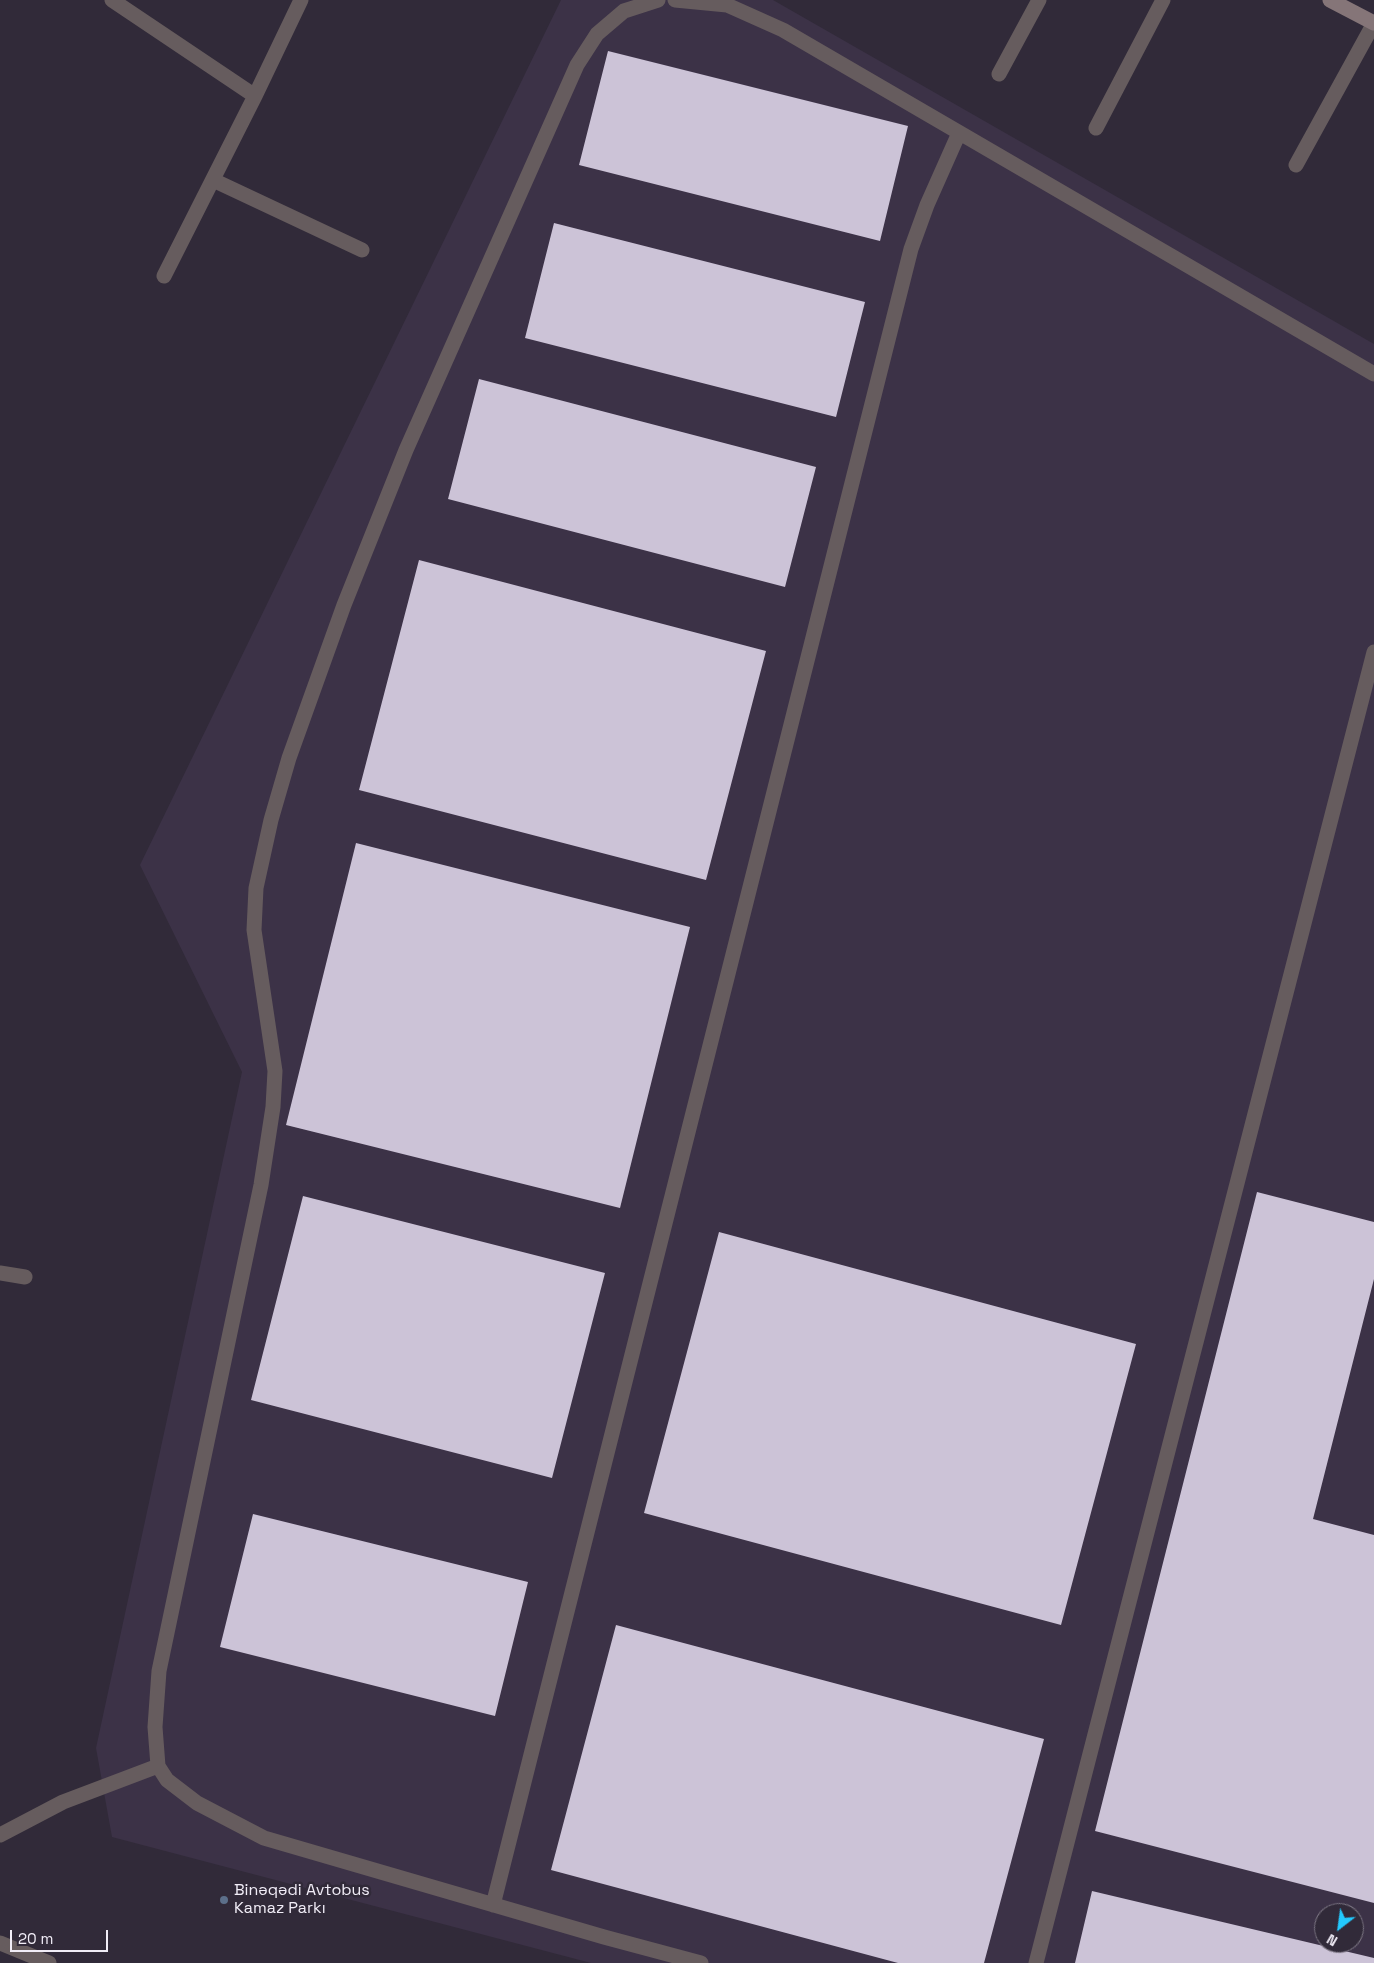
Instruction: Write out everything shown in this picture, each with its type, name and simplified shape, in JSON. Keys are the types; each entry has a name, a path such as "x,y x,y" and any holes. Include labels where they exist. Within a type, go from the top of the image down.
{"street":[{"path":"112,0 255,96"},
{"path":"164,276 301,0"},
{"path":"658,0 624,12 597,34 577,65 406,450 344,605 289,758 256,888 254,930 275,1072 273,1108 261,1185 159,1671 155,1727 158,1766 167,1780 197,1803 264,1838 701,1963"},
{"path":"675,0 727,4 783,30 1374,374"},
{"path":"999,74 1039,0"},
{"path":"1096,128 1163,0"},
{"path":"1296,165 1374,23 1330,0"},
{"path":"493,1905 911,249 927,205 959,133"},
{"path":"213,180 362,250"},
{"path":"1036,1963 1374,652"},
{"path":"0,1273 25,1277"},
{"path":"0,1835 62,1802 158,1766"},
{"path":"0,1942 49,1963"}],"shaded area":[{"path":"561,0 773,0 1374,344 1374,1963 591,1963 112,1837 96,1748 242,1072 140,865"}],"building":[{"path":"608,51 908,126 880,241 579,165"},
{"path":"554,223 865,302 836,417 525,338"},
{"path":"479,379 816,467 785,587 448,499"},
{"path":"419,560 766,651 706,880 359,790"},
{"path":"356,843 690,927 620,1208 286,1125"},
{"path":"1257,1192 1374,1222 1374,1279 1313,1519 1374,1535 1374,1903 1095,1831"},
{"path":"303,1196 605,1273 552,1478 251,1400"},
{"path":"719,1232 1136,1344 1061,1625 644,1513"},
{"path":"253,1514 528,1582 495,1716 220,1647"},
{"path":"616,1625 1044,1739 984,1963 898,1963 551,1870"},
{"path":"1092,1891 1314,1944 1314,1953 1353,1953 1374,1958 1374,1963 1075,1963"}],"place":[{"name":"Binəqədi Avtobus Kamaz Parkı","path":"224,1900"}]}
